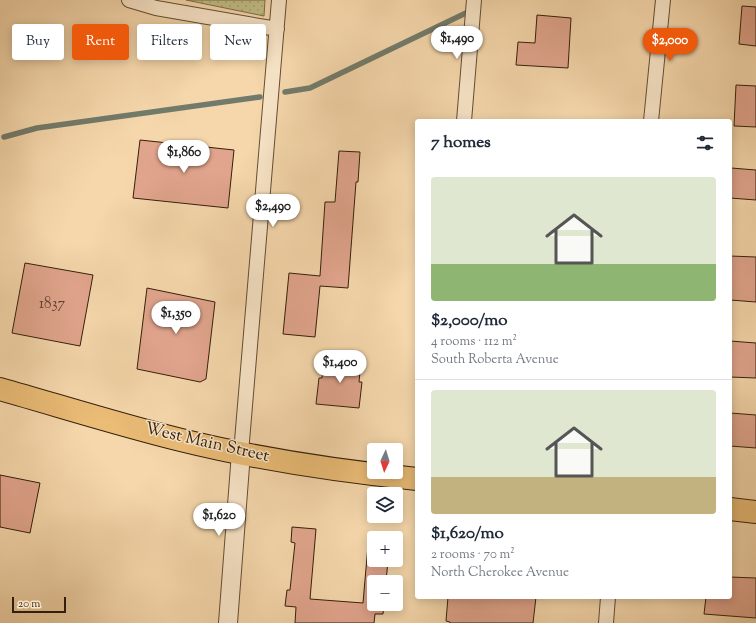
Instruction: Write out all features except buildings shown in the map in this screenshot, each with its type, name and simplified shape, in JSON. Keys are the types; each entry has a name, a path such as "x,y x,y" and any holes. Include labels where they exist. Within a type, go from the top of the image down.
{"main road":[{"name":"West Main Street","path":"0,389 181,440 241,453 372,475 415,479"},
{"path":"732,509 756,512"}],"street":[{"path":"129,0 156,8 277,29"},
{"path":"228,623 279,0"},
{"path":"464,119 474,0"},
{"path":"651,119 663,0"},
{"path":"606,623 608,599"}],"shaded area":[{"path":"186,0 265,0 264,16"}],"waterway":[{"path":"285,92 310,88 468,12"},
{"path":"4,137 37,128 260,97"}]}
